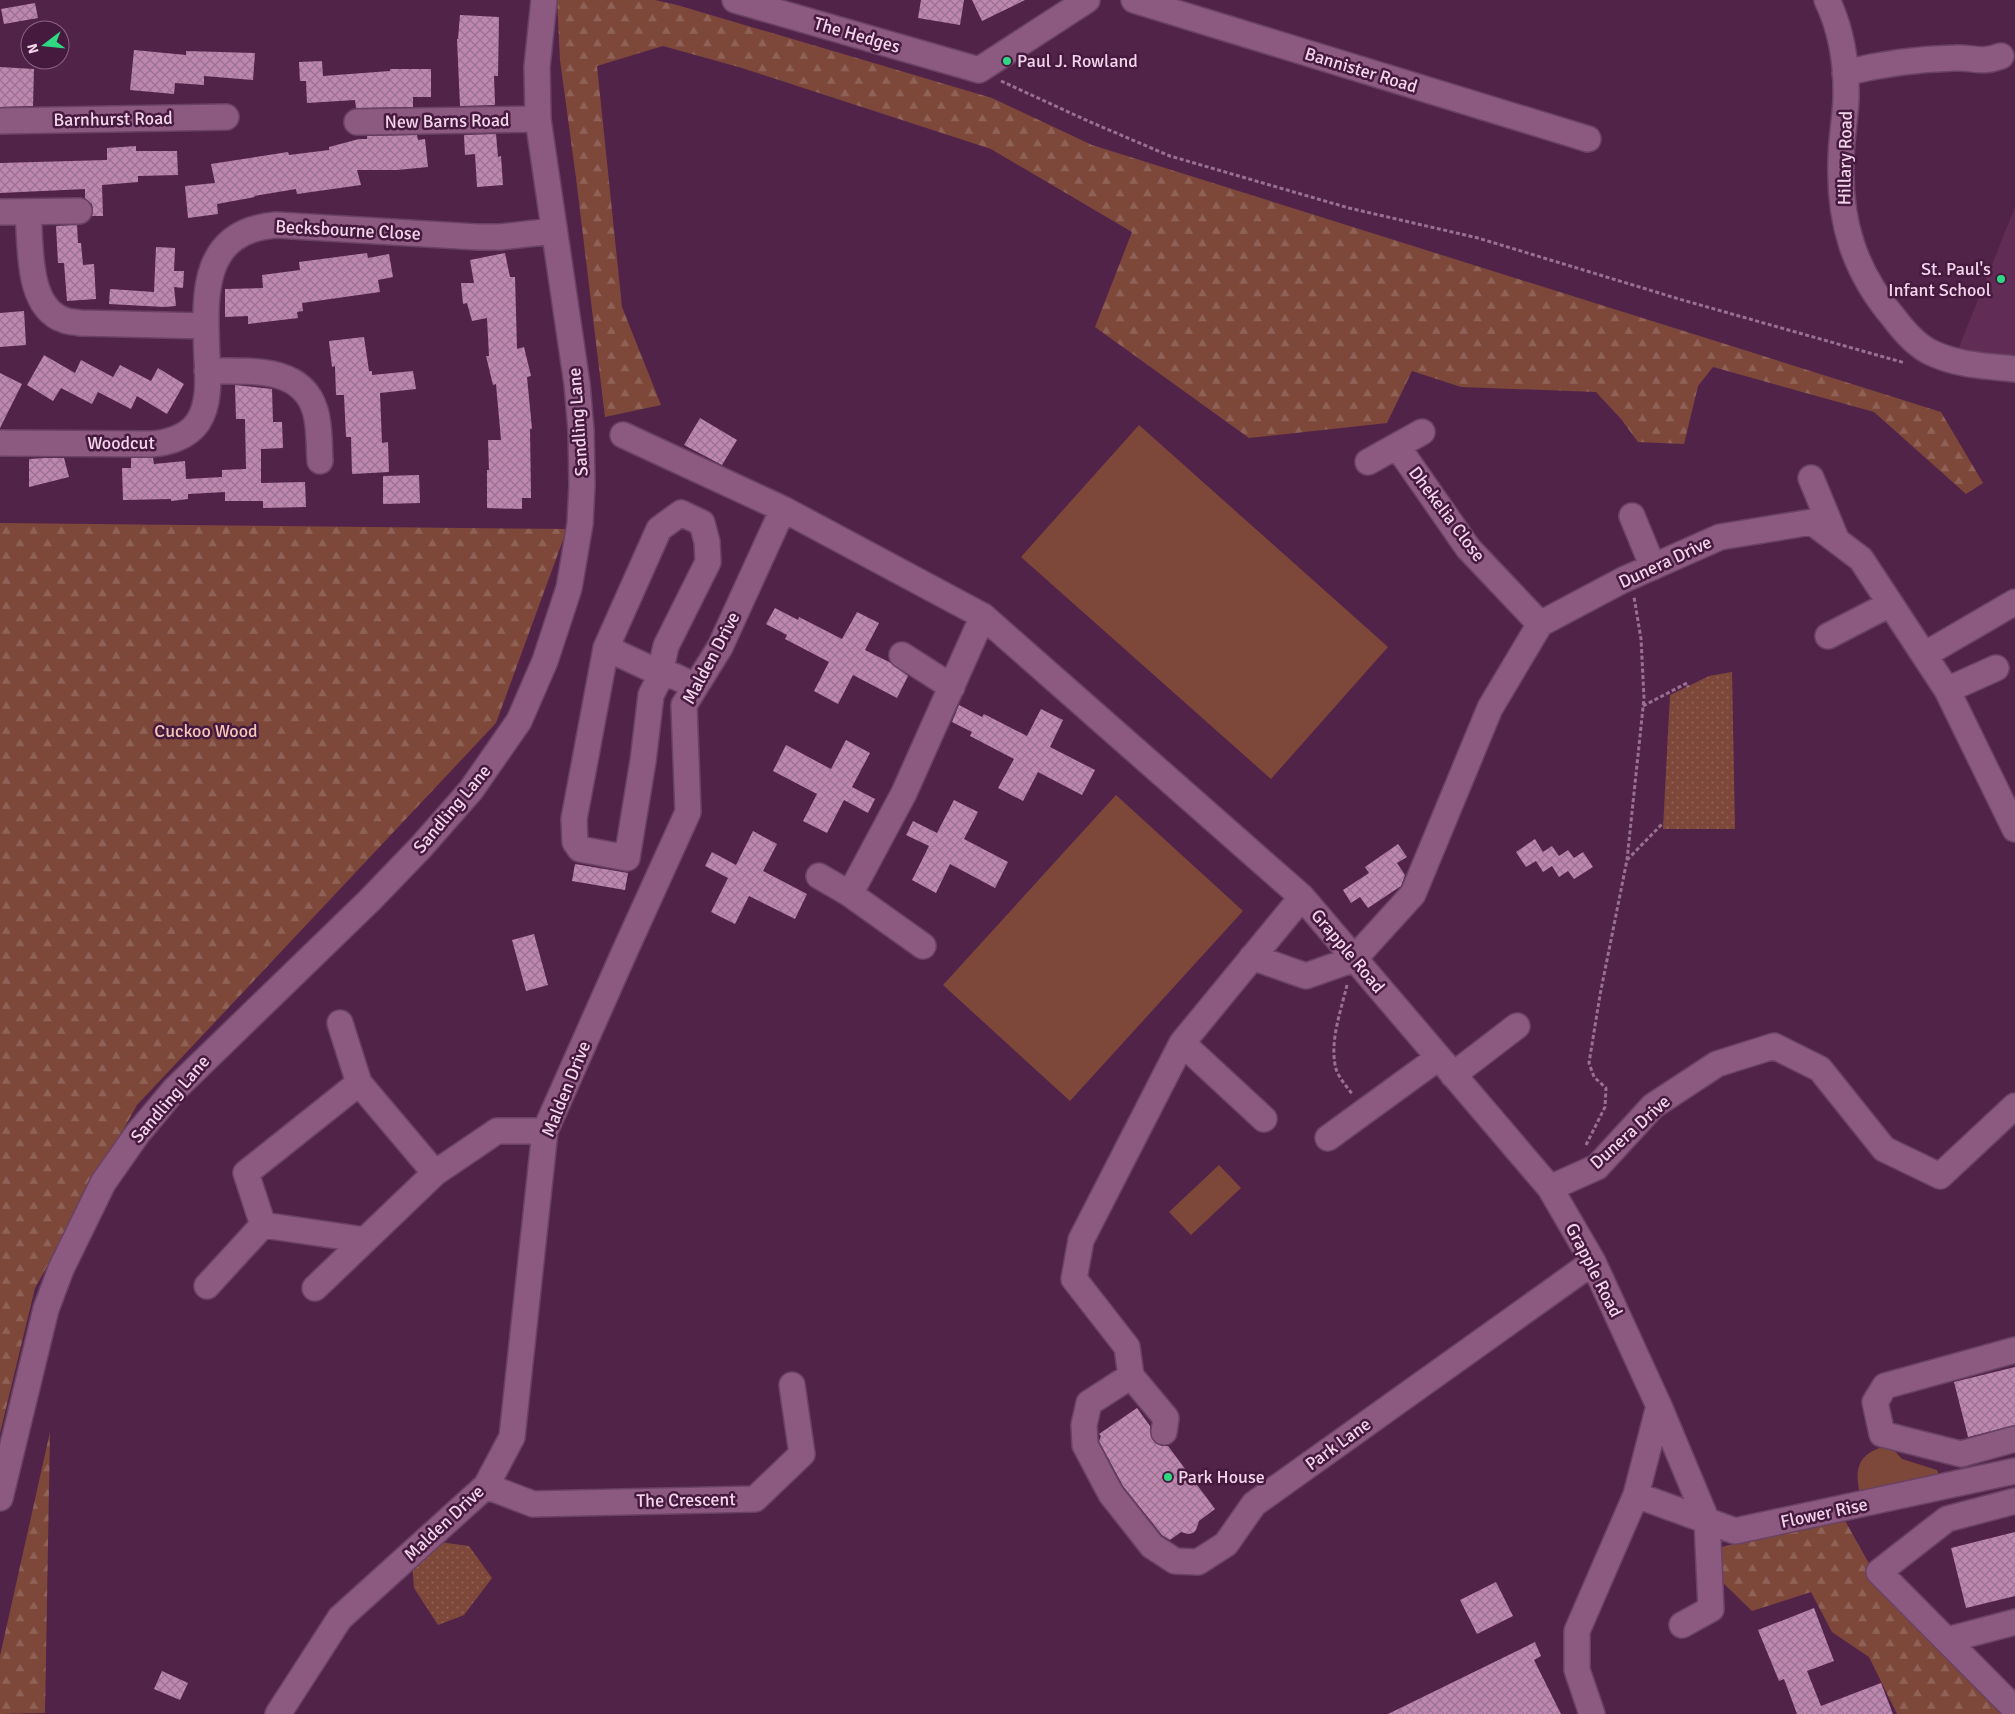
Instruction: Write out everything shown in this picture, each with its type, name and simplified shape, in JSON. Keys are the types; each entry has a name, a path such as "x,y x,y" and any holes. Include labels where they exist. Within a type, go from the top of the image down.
{"street":[{"name":"Sandling Lane","path":"0,1498 46,1309 61,1269 103,1183 138,1133 175,1089 376,893 421,847 471,790 519,721 545,661 569,588 580,524 582,485 581,430 577,384 538,119 537,67 544,0"},
{"name":"The Hedges","path":"735,0 979,70"},
{"path":"979,70 1087,0"},
{"name":"Bannister Road","path":"1134,0 1588,140"},
{"name":"Hillary Road","path":"1827,0 1842,39 1845,73 1846,99 1841,160 1842,207 1848,239 1860,269 1882,305 1903,330 1929,351 1965,364 2015,369"},
{"path":"1845,73 1957,57 1982,61 2000,56"},
{"name":"Barnhurst Road","path":"0,121 226,117"},
{"name":"New Barns Road","path":"357,122 538,119"},
{"path":"0,212 80,211"},
{"path":"28,212 34,279 42,303 52,313 64,320 80,323 206,326"},
{"name":"Becksbourne Close","path":"206,326 209,280 215,259 230,242 258,227 276,225 485,237 554,231"},
{"name":"Woodcut","path":"0,443 163,443 189,432 199,420 205,405 207,371 206,326"},
{"path":"207,371 272,374 284,376 299,384 307,392 316,412 320,461"},
{"name":"Dhekelia Close","path":"1368,462 1422,432"},
{"name":"Grapple Road","path":"623,435 783,509 984,616 1302,897 1550,1188 1593,1262 1659,1406 1707,1521"},
{"name":"Dhekelia Close","path":"1397,446 1468,548 1540,624"},
{"path":"1811,478 1837,541"},
{"name":"Malden Drive","path":"278,1714 340,1618 486,1486 512,1437 545,1131 688,812 684,704 720,647 783,509"},
{"path":"680,513 702,523 707,542 708,562 666,646 662,664 664,675 658,681 652,695 627,858 580,849 576,842 574,819 606,648 659,530 680,513"},
{"path":"1632,516 1653,567"},
{"name":"Dunera Drive","path":"1540,624 1630,577 1720,537 1812,522 1861,559 1947,690 2015,829"},
{"path":"1924,655 2015,602"},
{"path":"1828,636 1890,604"},
{"path":"850,894 904,793 984,616"},
{"path":"1252,957 1306,976 1359,964 1413,894 1490,708 1540,624"},
{"path":"606,648 664,675 674,676 695,686"},
{"path":"902,656 952,687"},
{"path":"1947,690 1996,668"},
{"path":"819,876 850,894 923,946"},
{"path":"1164,1432 1166,1418 1131,1376 1127,1347 1074,1278 1081,1240 1182,1043 1302,897"},
{"path":"340,1022 359,1083 436,1174"},
{"path":"1328,1138 1366,1111 1517,1026"},
{"path":"1182,1043 1264,1119"},
{"name":"Dunera Drive","path":"1550,1188 1597,1167 1653,1106 1718,1064 1774,1046 1820,1069 1884,1150 1940,1176 2015,1106"},
{"path":"263,1225 246,1173 359,1083"},
{"path":"315,1288 436,1174 497,1131 545,1131"},
{"path":"263,1225 365,1240"},
{"path":"207,1286 263,1225"},
{"name":"Park Lane","path":"1131,1376 1089,1403 1084,1425 1085,1445 1111,1494 1152,1546 1175,1561 1198,1562 1226,1544 1254,1504 1593,1262"},
{"path":"2015,1350 1885,1386 1875,1402 1882,1434 1961,1454 2015,1439"},
{"name":"The Crescent","path":"486,1486 533,1504 754,1499 802,1454 792,1384"},
{"path":"1592,1714 1577,1670 1577,1631 1636,1495 1659,1406"},
{"name":"Flower Rise","path":"1636,1495 1735,1531 2015,1471"},
{"path":"2015,1501 1947,1519 1879,1572 2015,1709"},
{"path":"1682,1625 1711,1609 1707,1521"},
{"path":"1947,1640 2015,1622"}],"path":[{"path":"979,70 1088,121 1170,156 1349,208 1478,238 1679,299 1906,363"},
{"path":"1583,1173 1585,1148 1605,1108 1606,1088 1594,1077 1589,1063 1600,995 1627,860 1643,706 1641,639 1630,577"},
{"path":"1643,706 1687,683 1688,686"},
{"path":"1627,860 1663,824"},
{"path":"1359,964 1348,982 1338,1022 1334,1049 1336,1069 1342,1081 1366,1111"}],"shaded area":[{"name":"St. Paul's Infant School","path":"2015,207 2015,356 1958,350"}],"green space":[{"path":"557,0 655,0 992,98 1092,145 1941,412 1983,483 1966,494 1874,412 1713,367 1698,386 1684,444 1638,442 1621,419 1596,392 1461,387 1412,371 1387,423 1249,438 1095,327 1132,232 991,149 742,68 663,46 597,66 622,307 661,405 605,417 560,60"},
{"path":"1139,425 1388,647 1271,779 1021,557"},
{"name":"Cuckoo Wood","path":"0,523 567,529 496,723 137,1105 35,1288 0,1433"},
{"path":"1732,672 1735,829 1663,829 1670,695 1709,676"},
{"path":"1116,795 1243,911 1070,1101 943,985"},
{"path":"1219,1165 1241,1188 1191,1235 1169,1212"},
{"path":"50,1432 45,1713 0,1714 0,1656"},
{"path":"1886,1446 1892,1448 1902,1459 1937,1470 1939,1476 1861,1498 1858,1480 1860,1465 1868,1454"},
{"path":"1843,1517 1881,1585 1969,1674 2002,1714 1897,1714 1869,1657 1832,1632 1811,1592 1752,1611 1718,1578 1718,1548"},
{"path":"439,1542 469,1546 492,1578 464,1615 438,1625 414,1588 412,1562"}],"building":[{"path":"921,0 964,0 960,25 918,18"},
{"path":"972,0 1025,0 982,21"},
{"path":"35,3 38,18 4,24 1,9"},
{"path":"460,15 499,17 498,76 494,76 495,105 460,106 457,39"},
{"path":"134,50 186,55 186,51 255,53 253,80 204,76 204,85 175,83 174,94 130,90"},
{"path":"322,61 323,76 390,71 390,69 431,69 431,97 413,97 413,107 356,108 355,100 307,103 306,81 300,81 299,62"},
{"path":"0,67 34,70 33,106 0,107"},
{"path":"496,134 498,157 501,156 503,185 477,187 475,154 465,155 464,135"},
{"path":"417,135 418,140 425,139 428,167 397,170 357,170 361,185 297,194 296,189 254,196 217,204 218,214 188,218 185,186 215,183 211,164 288,152 289,155 329,150 329,147 359,139 367,139 367,136"},
{"path":"136,146 136,151 177,151 178,175 138,176 138,182 102,185 103,216 92,216 92,204 85,198 85,189 0,193 0,163 107,160 107,148"},
{"path":"77,225 78,243 81,243 83,265 94,264 96,299 67,301 64,263 58,263 56,226"},
{"path":"156,247 175,248 174,271 184,271 183,288 174,287 176,306 109,304 110,289 154,292"},
{"path":"367,253 368,258 389,254 393,277 378,280 380,292 302,303 303,311 297,312 298,318 248,324 248,316 225,317 225,289 263,288 262,275 300,270 299,262"},
{"path":"505,253 510,277 515,277 517,349 524,347 531,376 527,377 532,429 530,429 531,498 522,498 522,509 487,508 488,440 501,440 496,384 493,385 486,356 489,356 487,318 472,321 467,303 463,304 461,283 474,283 470,260"},
{"path":"24,311 26,345 0,347 0,313"},
{"path":"364,337 369,371 372,371 372,375 413,371 416,389 380,393 382,443 388,442 389,472 352,474 351,437 346,437 344,395 336,395 335,366 332,367 329,341"},
{"path":"44,355 75,373 81,360 113,377 120,365 151,381 158,368 184,384 167,414 137,396 131,409 98,392 92,404 61,388 53,401 27,385"},
{"path":"0,373 22,384 0,428"},
{"path":"235,385 272,389 273,422 282,422 283,448 261,449 261,483 305,482 306,507 263,508 263,501 225,501 225,492 188,494 188,499 171,501 171,499 123,500 122,468 131,468 131,458 153,458 154,464 185,461 186,479 222,477 222,470 246,469 245,419 236,419"},
{"path":"700,418 737,440 722,465 684,445"},
{"path":"64,458 69,477 29,487 29,459"},
{"path":"419,475 420,503 383,504 383,476"},
{"path":"775,608 798,620 799,617 842,639 857,612 879,623 865,650 891,663 908,676 897,698 853,675 838,704 814,691 829,662 785,639 787,635 766,624"},
{"path":"959,705 982,717 984,714 1027,736 1041,709 1063,720 1050,747 1095,770 1082,795 1038,772 1023,801 998,788 1014,759 970,736 972,732 952,722"},
{"path":"846,740 870,753 852,787 875,799 868,813 844,800 827,833 803,821 817,794 773,771 786,745 831,769"},
{"path":"954,800 978,812 964,839 1008,862 995,888 950,864 936,893 912,880 929,846 906,835 913,821 937,833"},
{"path":"753,831 777,844 763,871 807,894 795,919 749,896 735,924 711,912 728,878 705,866 712,852 736,865"},
{"path":"1535,839 1543,852 1552,846 1559,856 1568,850 1574,858 1583,852 1593,867 1574,879 1568,871 1559,877 1552,866 1543,872 1536,861 1526,867 1516,852"},
{"path":"1398,844 1407,857 1397,863 1405,875 1401,886 1368,908 1360,897 1351,903 1343,890 1369,873 1365,867"},
{"path":"575,864 628,873 625,890 572,881"},
{"path":"534,934 548,985 526,991 512,940"},
{"path":"2015,1367 2015,1425 1968,1437 1954,1382"},
{"name":"Park House","path":"1137,1408 1150,1426 1151,1437 1155,1443 1168,1446 1215,1509 1199,1521 1193,1533 1181,1532 1170,1540 1162,1535 1123,1486 1099,1441 1101,1436 1099,1434"},
{"path":"2015,1532 2015,1596 1966,1608 1951,1548"},
{"path":"1496,1582 1513,1616 1477,1634 1460,1600"},
{"path":"1814,1608 1834,1661 1807,1671 1821,1706 1881,1683 1893,1714 1797,1714 1784,1679 1779,1681 1758,1630"},
{"path":"1535,1642 1541,1656 1534,1660 1561,1714 1388,1714"},
{"path":"162,1671 188,1683 180,1700 154,1689"}],"place":[{"name":"Paul J. Rowland","path":"1007,61"},
{"name":"St. Paul's Infant School","path":"2001,279"},
{"name":"Park House","path":"1168,1477"}]}
